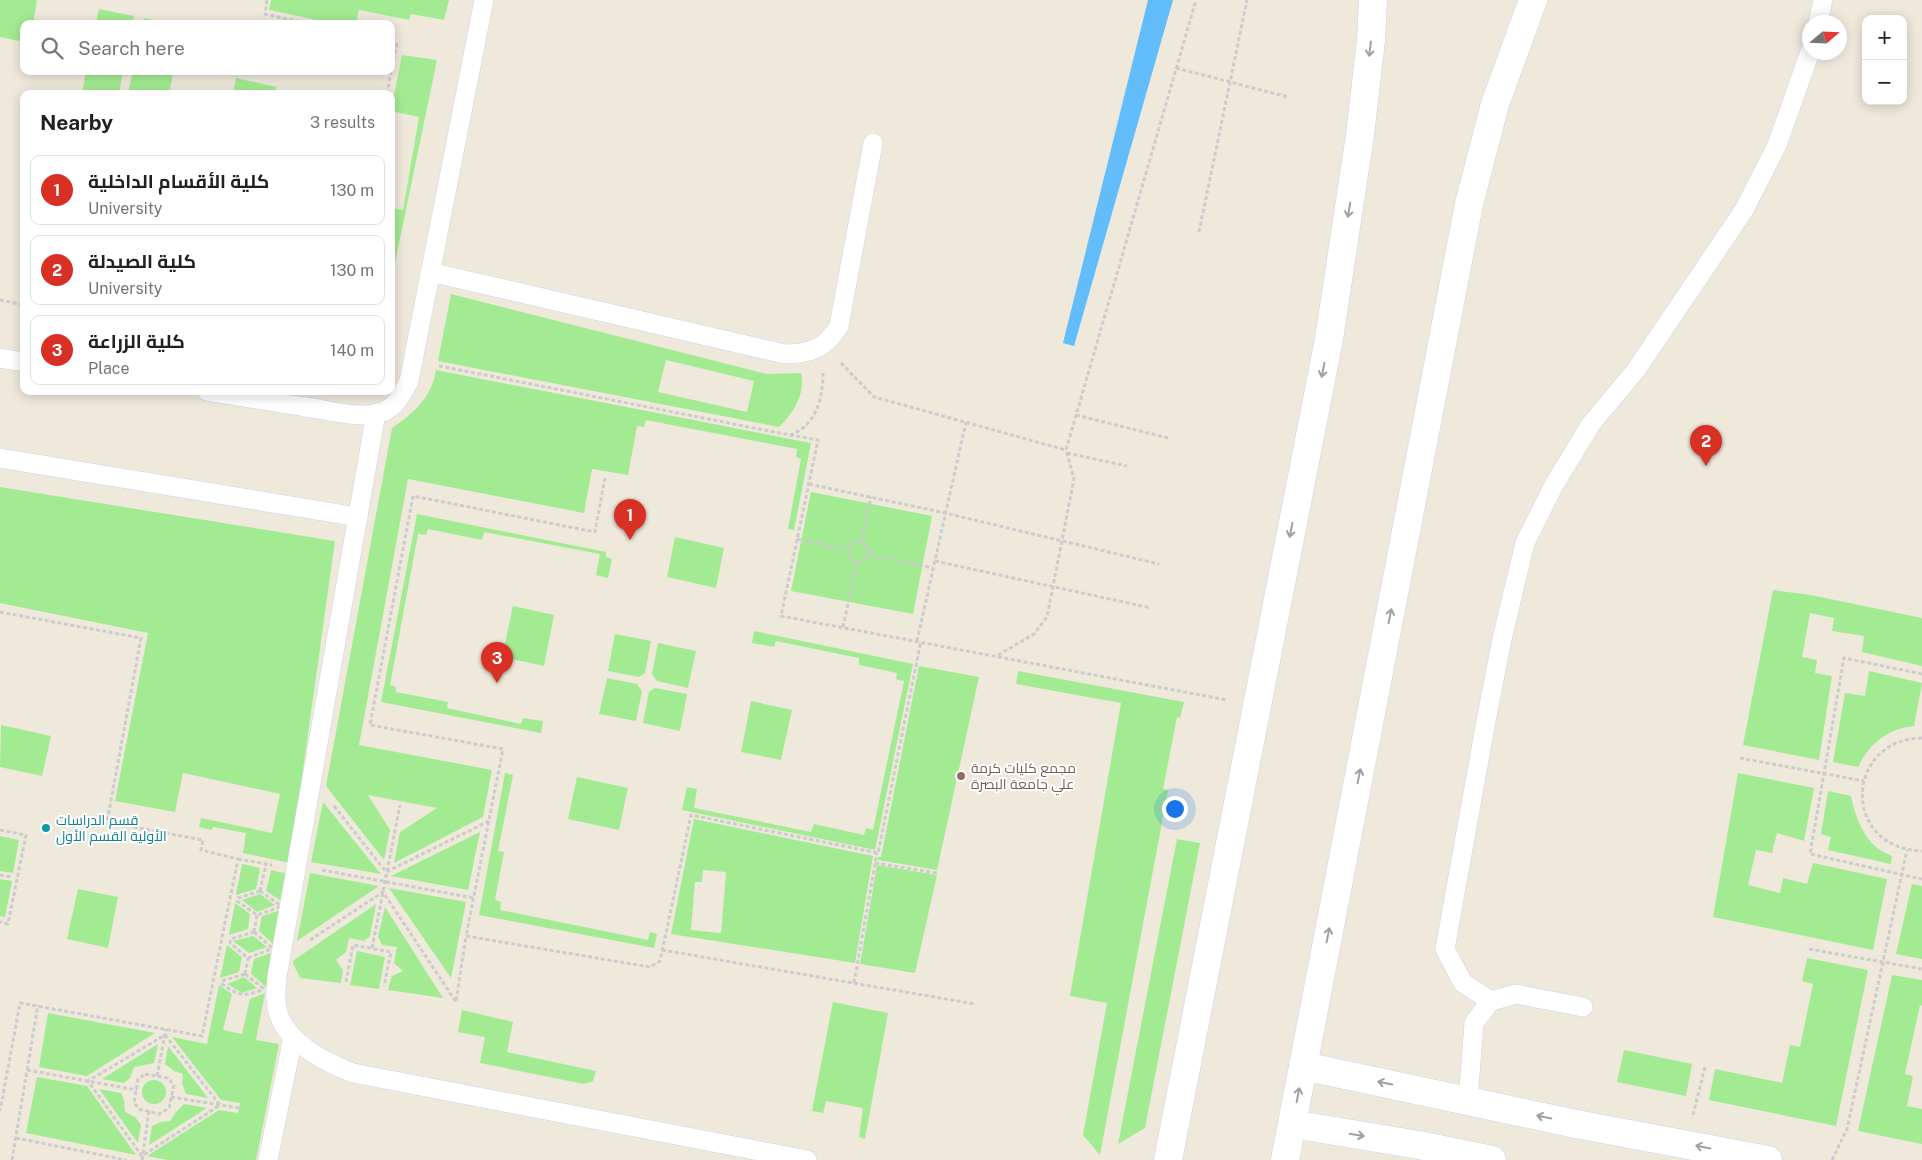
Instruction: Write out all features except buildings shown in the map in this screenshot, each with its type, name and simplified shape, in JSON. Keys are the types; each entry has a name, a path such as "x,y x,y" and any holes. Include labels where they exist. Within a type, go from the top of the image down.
{"street":[{"path":"1168,1160 1329,340 1360,135 1371,40 1373,0"},
{"path":"1285,1160 1469,204 1495,104 1533,0"},
{"path":"1303,1066 1576,1124 1768,1160"},
{"path":"1292,1124 1419,1145 1492,1160"}],"lane":[{"path":"232,395 367,415 381,412 394,405 401,396 409,381 484,0"},
{"path":"1820,15 1823,0"},
{"path":"1491,1001 1463,983 1445,949 1502,639 1525,544 1554,484 1591,424 1636,370 1744,210 1777,145 1807,60"},
{"path":"430,272 785,354 801,354 820,347 833,336 839,326 873,144"},
{"path":"0,358 20,361"},
{"path":"376,413 277,977 276,1002 281,1022 293,1037 314,1054 331,1065 353,1073 807,1160"},
{"path":"0,458 358,517"},
{"path":"1468,1100 1474,1022 1491,1001 1516,994 1583,1007"},
{"path":"268,1160 293,1037"}],"path":[{"path":"267,0 264,14 292,20"},
{"path":"997,656 1034,634 1047,617 1074,479 1067,451 1196,0"},
{"path":"1199,232 1247,0"},
{"path":"1176,68 1288,97"},
{"path":"388,90 390,75"},
{"path":"0,300 20,304"},
{"path":"820,347 874,397 1127,466"},
{"path":"790,435 805,427 819,405 823,388 820,347"},
{"path":"439,366 818,440 781,616 1257,706"},
{"path":"1076,415 1168,438"},
{"path":"854,983 875,862 933,568 966,422"},
{"path":"383,892 456,1002 466,936 503,749 370,725 413,496 595,532 605,478"},
{"path":"809,484 946,513 1159,564"},
{"path":"861,543 871,497"},
{"path":"797,539 849,550"},
{"path":"861,543 867,547 868,554 864,560 857,562 850,557 849,550 852,545 861,543"},
{"path":"868,554 933,568"},
{"path":"935,561 1151,608"},
{"path":"843,627 857,562"},
{"path":"0,612 141,638 107,822 203,840 201,850 296,870"},
{"path":"1922,674 1844,658 1810,854 1922,879"},
{"path":"1922,738 1903,740 1886,748 1873,761 1864,777 1862,796 1865,815 1875,831 1889,843 1907,850 1922,851"},
{"path":"1740,758 1864,781"},
{"path":"331,802 386,872"},
{"path":"372,948 400,805"},
{"path":"466,936 650,967 660,961 691,815 877,853"},
{"path":"386,872 489,821"},
{"path":"0,830 26,835 8,924 0,922"},
{"path":"1832,1160 1847,1128 1907,850"},
{"path":"0,1111 20,1003 202,1036 238,859"},
{"path":"875,862 937,873"},
{"path":"260,891 266,864"},
{"path":"320,869 474,898"},
{"path":"0,875 12,877"},
{"path":"230,898 238,899 260,891"},
{"path":"257,915 280,907 280,905 260,891"},
{"path":"303,944 383,892"},
{"path":"238,899 257,915"},
{"path":"254,932 257,915"},
{"path":"230,941 230,939 254,932"},
{"path":"248,958 272,947 254,932"},
{"path":"222,939 230,941 248,958"},
{"path":"346,982 353,945 391,952 384,986"},
{"path":"1809,948 1922,970"},
{"path":"662,950 975,1004"},
{"path":"245,974 248,958"},
{"path":"213,980 222,983 235,993 246,996 262,990 263,988 245,974"},
{"path":"222,983 245,974"},
{"path":"12,1160 38,1006"},
{"path":"157,1076 166,1029"},
{"path":"88,1081 165,1035"},
{"path":"165,1035 220,1105"},
{"path":"1684,1143 1698,1098 1705,1067"},
{"path":"27,1070 137,1090"},
{"path":"145,1074 157,1076 168,1078 174,1085 169,1108 159,1114 139,1109 134,1103 138,1079 145,1074"},
{"path":"88,1081 142,1158"},
{"path":"171,1096 239,1108"},
{"path":"142,1158 220,1105"},
{"path":"142,1158 149,1111"},
{"path":"16,1138 126,1160"}],"green space":[{"path":"0,0 37,0 34,20 20,20 20,41 0,37"},
{"path":"271,0 449,0 444,20 411,14 409,20 359,10 357,20 317,20 269,10"},
{"path":"99,9 134,16 133,20 97,20"},
{"path":"402,55 437,60 395,263 395,209 403,210 419,117 395,112 395,91"},
{"path":"85,75 122,75 120,90 83,90"},
{"path":"132,75 173,75 170,90 129,90"},
{"path":"236,78 276,87 276,90 234,90"},
{"path":"451,294 767,374 801,373 802,388 797,403 779,427 438,361","holes":["666,360 754,381 747,412 658,392"]},
{"path":"436,370 811,443 794,530 788,529 801,459 796,457 797,449 646,420 644,427 637,426 628,475 592,469 584,513 408,479 359,745 492,770 483,817 394,863 400,832 437,808 368,795 390,830 384,860 326,786 392,428 421,404 431,388"},
{"path":"0,487 335,541 290,863 243,853 246,833 213,827 212,830 199,827 201,818 272,833 280,794 183,773 175,812 115,801 148,633 0,603"},
{"path":"811,492 932,516 913,614 791,591"},
{"path":"417,514 606,552 606,557 612,559 608,578 596,575 600,554 484,532 482,540 428,529 426,535 418,534 390,685 396,687 396,692 448,702 447,708 521,724 523,718 543,721 541,733 381,702"},
{"path":"675,537 724,548 716,588 667,577"},
{"path":"1773,590 1811,595 1922,618 1922,666 1862,652 1864,636 1832,631 1834,618 1810,613 1802,657 1817,660 1815,673 1832,676 1819,760 1743,745"},
{"path":"513,606 554,615 544,666 502,657"},
{"path":"754,631 913,664 875,850 682,810 687,787 697,789 694,808 811,832 814,824 864,835 866,828 873,830 904,681 896,679 897,673 859,665 859,658 776,641 774,647 752,643"},
{"path":"615,634 651,641 645,673 639,677 608,671"},
{"path":"658,643 696,651 688,688 657,681 652,674"},
{"path":"919,666 979,677 937,870 878,860 878,857 881,857"},
{"path":"1018,671 1184,702 1180,718 1177,717 1163,789 1168,790 1100,1155 1083,1135 1107,1003 1070,996 1121,703 1016,684"},
{"path":"1869,671 1922,683 1914,726 1896,730 1880,739 1868,751 1858,767 1833,762 1845,693 1865,696"},
{"path":"607,678 637,684 642,691 636,721 599,714"},
{"path":"655,688 687,694 680,731 643,723 649,692"},
{"path":"751,701 792,710 781,760 741,752"},
{"path":"1,725 51,736 42,776 0,767"},
{"path":"505,773 513,775 498,851 504,852 495,900 501,902 500,910 648,940 650,932 657,934 654,948 479,915"},
{"path":"1738,773 1814,788 1804,841 1777,833 1772,853 1756,850 1748,885 1780,893 1783,878 1807,884 1813,863 1887,879 1873,950 1713,917"},
{"path":"577,777 628,788 619,830 568,819"},
{"path":"1828,791 1851,796 1859,823 1864,832 1875,846 1892,856 1891,864 1828,850 1831,837 1821,834"},
{"path":"323,802 381,874 311,862"},
{"path":"694,819 873,856 855,963 671,934","holes":["703,870 726,872 721,933 691,930 695,882 702,882"]},
{"path":"480,832 468,890 391,876"},
{"path":"0,836 19,840 13,873 0,871"},
{"path":"1177,839 1200,843 1145,1128 1118,1144"},
{"path":"242,864 260,868 256,889 236,895"},
{"path":"877,865 937,875 915,973 860,964"},
{"path":"271,870 288,874 283,902 266,891"},
{"path":"310,873 379,886 297,941"},
{"path":"0,879 12,881 5,917 0,916"},
{"path":"1912,884 1922,886 1922,959 1896,954"},
{"path":"389,888 466,902 451,978"},
{"path":"78,889 118,897 108,948 67,939"},
{"path":"260,894 275,905 257,912 242,900"},
{"path":"235,903 250,914 248,929 229,935"},
{"path":"376,904 370,936 364,941 349,938 346,952 336,960 343,970 341,983 300,978 293,963 294,960"},
{"path":"385,907 443,998 388,990 392,976 403,971 394,963 397,947 382,945 378,937"},
{"path":"281,910 274,945 259,931 262,916"},
{"path":"253,936 267,947 249,953 233,941"},
{"path":"227,945 242,957 239,972 220,978"},
{"path":"357,951 385,957 379,989 350,985"},
{"path":"273,952 266,987 251,974 254,959"},
{"path":"1807,958 1868,970 1836,1126 1709,1100 1715,1069 1782,1083 1790,1045 1800,1047 1813,984 1802,981"},
{"path":"1892,975 1922,980 1922,1006 1920,1005 1905,1074 1913,1076 1907,1106 1922,1109 1922,1144 1858,1131"},
{"path":"244,977 257,988 242,993 227,984"},
{"path":"219,985 232,994 223,1030 242,1034 250,999 265,993 256,1040 279,1044 256,1160 168,1160 147,1156 219,1110 238,1113 240,1103 221,1100 172,1037 207,1044"},
{"path":"833,1002 888,1013 865,1139 859,1137 863,1108 826,1101 823,1113 812,1111"},
{"path":"462,1010 513,1022 507,1052 596,1071 593,1081 584,1084 480,1063 485,1037 458,1032"},
{"path":"48,1013 155,1033 87,1076 39,1067"},
{"path":"158,1044 154,1063 134,1067 130,1078 124,1083 102,1079"},
{"path":"168,1046 208,1098 186,1094 182,1083 183,1074 174,1071 165,1064"},
{"path":"1624,1050 1692,1064 1686,1096 1617,1082"},
{"path":"37,1077 87,1086 136,1155 26,1133"},
{"path":"154,1080 162,1084 166,1092 162,1100 154,1104 146,1100 142,1092 146,1084"},
{"path":"99,1089 121,1093 125,1112 135,1117 141,1125 138,1143"},
{"path":"184,1104 207,1108 149,1145 152,1126 170,1121"}],"water":[{"path":"1148,0 1173,0 1074,346 1063,343"}],"place":[{"name":"كلية الصيدلة","path":"1706,466"},
{"name":"كلية الأقسام الداخلية","path":"630,540"},
{"name":"كلية الزراعة","path":"497,683"},
{"name":"مجمع كليات كرمة علي جامعة البصرة","path":"961,776"},
{"name":"قسم الدراسات الأولية القسم الأول","path":"46,828"}]}
